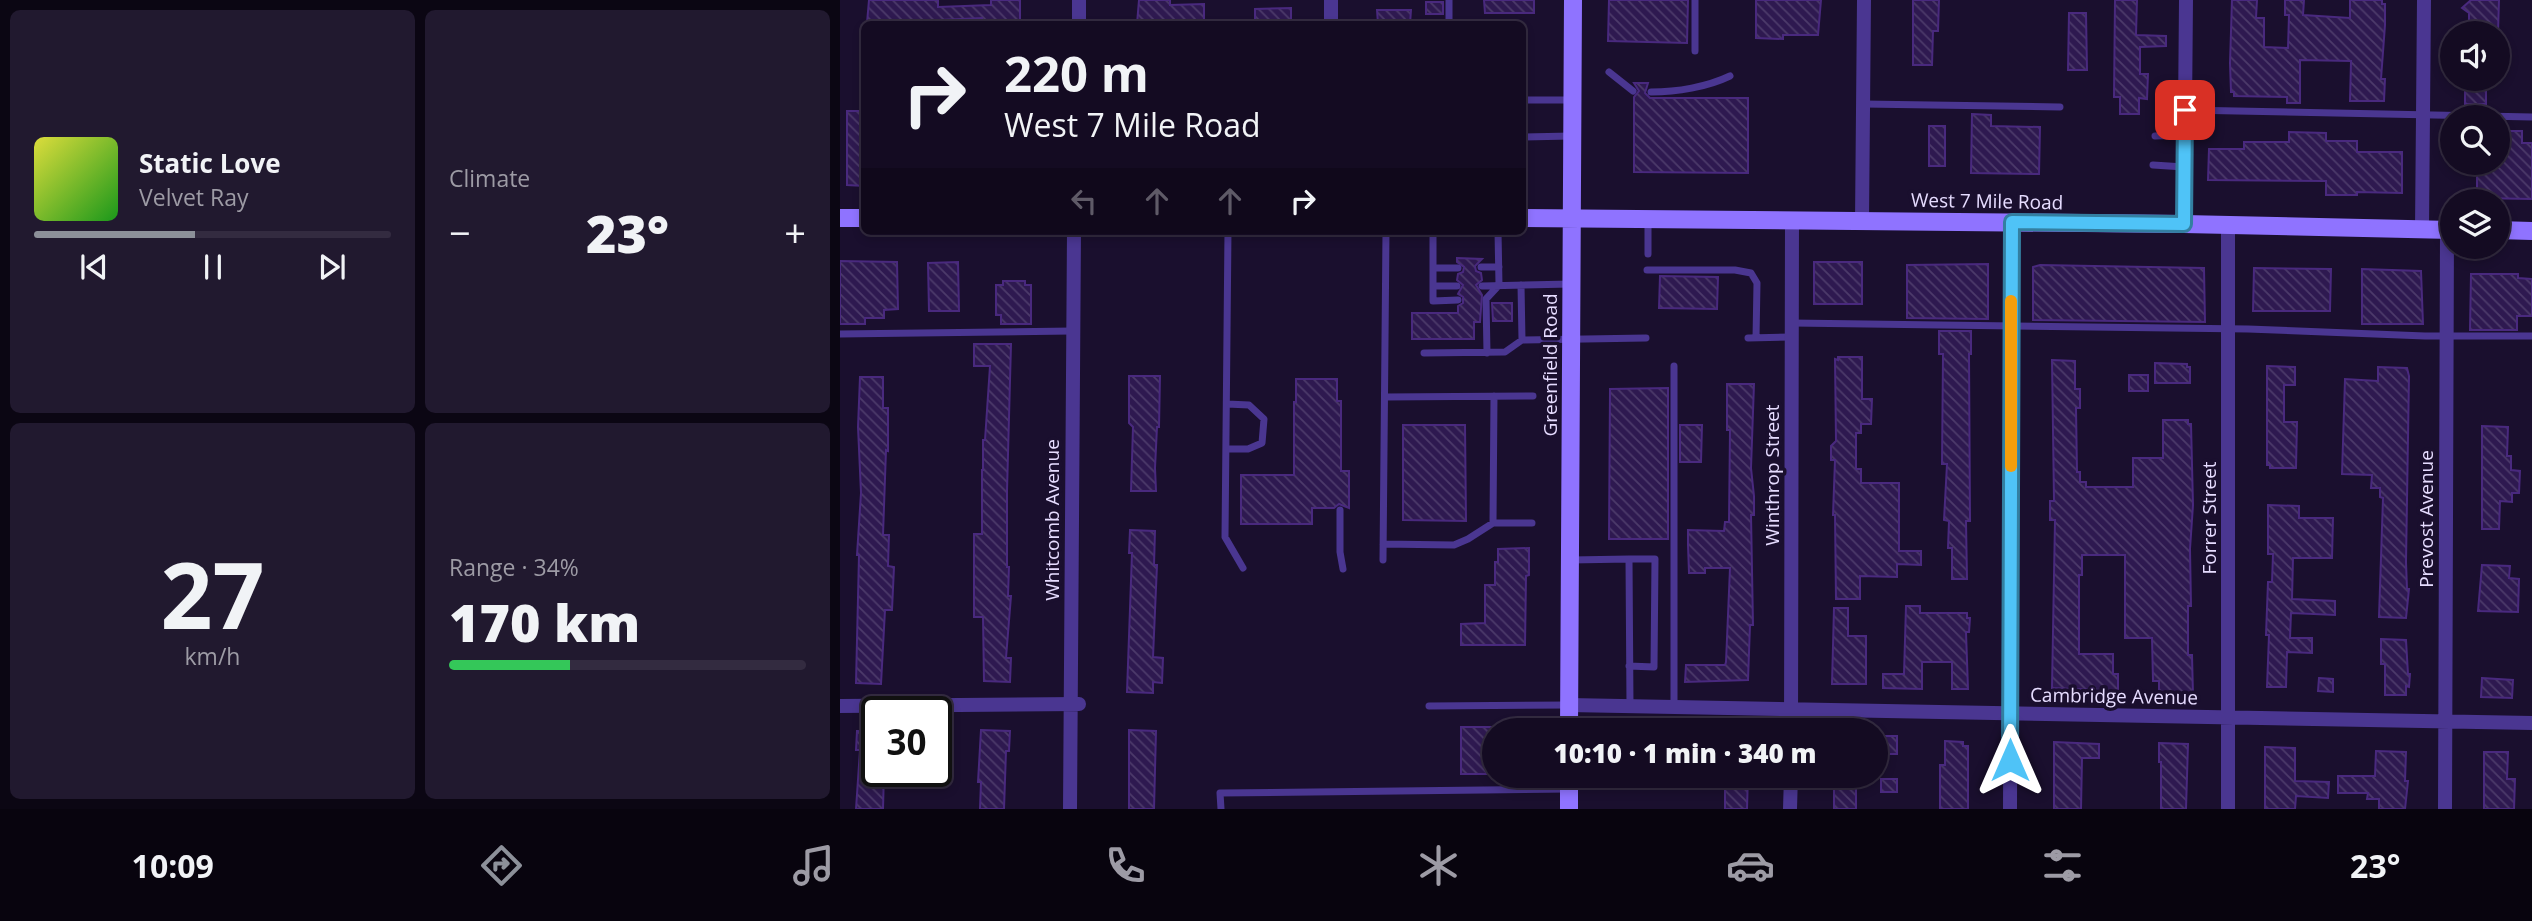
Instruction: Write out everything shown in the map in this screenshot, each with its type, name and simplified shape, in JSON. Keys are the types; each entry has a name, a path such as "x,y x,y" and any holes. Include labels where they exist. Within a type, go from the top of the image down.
{"main road":[{"name":"Greenfield Road","path":"1569,718 1573,0"},
{"path":"840,218 861,218"},
{"name":"West 7 Mile Road","path":"1526,218 2184,224 2440,230"},
{"path":"2510,230 2532,231"},
{"path":"1569,788 1569,809"}],"street":[{"path":"1079,0 1079,21"},
{"path":"1331,0 1331,21"},
{"path":"1862,221 1864,0"},
{"path":"2184,224 2186,0"},
{"path":"2422,229 2424,0"},
{"name":"Winthrop Street","path":"1791,718 1792,221"},
{"path":"2010,809 2012,222"},
{"name":"Forrer Street","path":"2228,226 2228,809"},
{"name":"Whitcomb Avenue","path":"1070,809 1075,704 1072,331 1074,235"},
{"name":"Prevost Avenue","path":"2445,809 2448,259"},
{"path":"840,706 1075,704"},
{"name":"Cambridge Avenue","path":"1569,705 2532,723"},
{"path":"1790,809 1791,788"}],"lane":[{"path":"1449,0 1449,21"},
{"path":"1695,0 1695,51"},
{"path":"1609,72 1633,91"},
{"path":"1651,92 1698,86 1730,76"},
{"path":"1526,100 1572,100"},
{"path":"1863,104 2060,107"},
{"path":"2185,110 2532,117"},
{"path":"2155,136 2185,135"},
{"path":"1526,137 1572,136"},
{"path":"2153,165 2185,167"},
{"path":"1648,219 1648,254"},
{"path":"1228,235 1225,537 1243,568"},
{"path":"1383,561 1386,235"},
{"path":"1433,235 1433,300 1458,300"},
{"path":"1487,353 1484,300 1499,285 1498,235"},
{"path":"1481,267 1499,267"},
{"path":"1433,268 1458,268"},
{"path":"1647,270 1735,270 1751,273 1757,284 1752,338 1792,330 2011,327 2532,336"},
{"path":"1482,286 1571,284"},
{"path":"1521,285 1522,340"},
{"path":"1433,286 1457,286"},
{"path":"840,334 1072,331"},
{"path":"1424,353 1505,352 1522,340 1646,338"},
{"path":"1674,366 1674,706"},
{"path":"1385,397 1533,397"},
{"path":"1493,397 1493,523"},
{"path":"1226,449 1248,449 1262,443 1264,419 1249,405 1227,404"},
{"path":"1340,510 1340,552 1343,569"},
{"path":"1383,544 1454,545 1493,523 1532,523"},
{"path":"1629,559 1630,706"},
{"path":"1570,560 1655,559 1654,667 1629,666"},
{"path":"1429,706 1569,705"},
{"path":"1221,809 1220,793 1482,785"}],"building":[{"path":"869,0 938,0 938,7 991,5 991,0 1020,0 1020,21 982,21 982,18 867,21"},
{"path":"1139,0 1170,0 1170,5 1204,4 1204,21 1137,21"},
{"path":"1484,0 1534,0 1534,13 1485,13"},
{"path":"1609,0 1688,0 1687,43 1608,41"},
{"path":"1756,0 1821,0 1818,35 1783,35 1783,39 1756,38"},
{"path":"1913,0 1939,0 1938,31 1933,31 1932,65 1913,65"},
{"path":"2115,0 2137,0 2136,35 2166,36 2166,46 2140,47 2140,74 2148,74 2147,99 2139,98 2139,114 2120,114 2120,97 2114,97"},
{"path":"2232,0 2257,0 2256,18 2264,18 2264,47 2288,48 2289,15 2285,15 2285,0 2304,0 2303,15 2350,18 2350,0 2382,0 2382,4 2385,4 2381,79 2385,79 2384,101 2350,101 2351,61 2300,60 2300,103 2287,103 2287,97 2234,96 2234,92 2231,92 2230,63"},
{"path":"2471,0 2499,0 2498,21 2469,21 2469,13 2462,8"},
{"path":"1426,2 1443,2 1443,14 1426,14"},
{"path":"1291,8 1291,21 1255,21 1255,9"},
{"path":"1377,10 1411,10 1410,21 1378,21"},
{"path":"2069,13 2086,13 2087,70 2068,70"},
{"path":"1634,83 1648,83 1645,93 1650,98 1748,98 1748,173 1634,172 1634,97 1639,91"},
{"path":"2465,91 2486,91 2486,104 2465,104"},
{"path":"847,111 861,111 861,186 847,185"},
{"path":"1972,114 1991,115 1991,126 2040,127 2039,174 1971,173"},
{"path":"1929,126 1945,126 1945,166 1929,166"},
{"path":"2510,131 2522,131 2522,143 2532,143 2532,199 2510,199 2510,189 2477,189 2477,175 2510,175"},
{"path":"2289,132 2326,133 2326,141 2357,141 2357,152 2402,152 2402,193 2357,192 2357,195 2326,195 2326,181 2208,180 2209,149 2244,149 2244,142 2289,142"},
{"path":"1457,258 1482,259 1475,266 1476,271 1481,273 1482,280 1476,285 1482,295 1480,322 1474,322 1474,339 1412,339 1412,313 1458,313 1463,297 1458,294 1463,285 1457,280 1464,267 1457,262"},
{"path":"840,261 897,262 898,309 884,310 884,318 865,318 865,324 840,324"},
{"path":"958,262 959,311 929,311 928,263"},
{"path":"1814,262 1862,262 1862,304 1814,304"},
{"path":"1988,264 1988,319 1907,318 1907,265"},
{"path":"2033,267 2204,268 2205,322 2033,320"},
{"path":"2254,268 2331,269 2330,311 2253,311"},
{"path":"2362,269 2421,271 2423,324 2362,324"},
{"path":"2471,274 2518,274 2518,278 2532,279 2532,316 2517,316 2517,330 2470,330"},
{"path":"1660,276 1718,277 1717,309 1659,308"},
{"path":"1003,281 1025,281 1025,285 1031,285 1031,324 1001,324 1001,315 996,315 996,285 1003,285"},
{"path":"1492,303 1512,303 1512,321 1493,321"},
{"path":"1939,331 1971,331 1967,579 1952,579 1952,548 1948,548 1949,521 1944,520 1947,464 1942,464 1943,354 1939,354"},
{"path":"974,344 1011,344 1007,567 1008,596 1011,596 1006,658 1011,658 1010,682 984,681 983,617 974,617 974,534 982,534 983,440 990,366 974,366"},
{"path":"1838,357 1862,357 1862,399 1872,399 1871,424 1861,424 1861,433 1856,433 1856,469 1861,469 1861,483 1899,483 1899,551 1921,551 1921,565 1897,564 1897,577 1860,576 1860,599 1836,599 1833,515 1835,460 1831,460 1831,446 1836,441 1835,359 1838,360"},
{"path":"2052,360 2075,361 2075,389 2080,389 2080,408 2076,408 2077,472 2080,472 2080,482 2086,482 2086,487 2133,487 2133,458 2163,458 2163,420 2188,420 2188,424 2191,424 2193,505 2188,655 2192,655 2193,695 2159,694 2159,681 2153,681 2152,638 2125,638 2125,555 2082,555 2082,575 2079,575 2079,654 2113,654 2113,674 2118,674 2118,691 2052,688 2055,520 2050,520 2050,501 2054,501"},
{"path":"2155,363 2187,364 2187,367 2190,367 2190,383 2155,383"},
{"path":"2267,366 2295,367 2295,385 2284,385 2284,422 2297,422 2296,468 2270,468 2270,465 2267,465"},
{"path":"2378,367 2407,368 2409,376 2406,562 2409,589 2406,618 2379,617 2383,498 2380,497 2380,488 2371,488 2372,475 2342,474 2345,379 2378,381"},
{"path":"2129,375 2148,375 2148,391 2129,391"},
{"path":"1129,376 1160,376 1156,491 1131,491 1133,427 1129,423"},
{"path":"860,377 883,377 883,408 888,408 883,535 889,535 888,566 894,567 892,610 885,610 881,684 856,683 857,555 861,493 858,427"},
{"path":"1296,379 1337,379 1337,401 1341,401 1341,471 1349,471 1349,508 1339,504 1334,508 1312,508 1312,524 1241,524 1241,475 1294,475"},
{"path":"1727,384 1754,384 1751,468 1754,496 1754,515 1751,515 1753,625 1750,625 1748,680 1685,682 1686,665 1725,665 1726,662 1730,568 1705,568 1705,573 1689,573 1688,530 1724,531 1725,522 1729,522 1730,430 1727,430"},
{"path":"1668,388 1668,539 1609,539 1610,389"},
{"path":"1403,425 1465,425 1466,521 1403,520"},
{"path":"1680,425 1702,425 1701,462 1680,462"},
{"path":"2482,426 2508,427 2507,456 2511,456 2511,470 2520,471 2519,493 2512,493 2512,502 2500,501 2499,529 2482,529"},
{"path":"2268,505 2299,506 2299,518 2333,518 2332,558 2293,558 2292,599 2335,601 2335,615 2291,613 2290,638 2312,638 2312,653 2287,652 2286,687 2267,687 2268,582 2272,582 2273,554 2268,554"},
{"path":"1130,530 1155,531 1154,565 1157,565 1153,657 1163,658 1162,683 1153,682 1153,693 1127,692 1132,553 1129,553"},
{"path":"1529,548 1525,645 1461,645 1461,624 1485,623 1485,585 1495,585 1498,549"},
{"path":"2482,565 2510,566 2509,578 2519,579 2518,612 2478,611"},
{"path":"1906,606 1920,606 1920,613 1967,613 1967,618 1970,618 1969,632 1966,632 1968,689 1952,689 1952,662 1922,662 1922,689 1883,688 1883,674 1904,674"},
{"path":"1834,608 1848,608 1848,636 1866,636 1866,684 1832,684"},
{"path":"2381,639 2406,640 2410,674 2406,695 2385,695 2385,664 2381,664"},
{"path":"2319,678 2333,679 2333,692 2318,691"},
{"path":"2482,678 2513,680 2512,698 2481,697"},
{"path":"1461,727 1482,727 1482,774 1461,774"},
{"path":"981,730 1010,731 1009,751 1006,751 1004,809 980,809 981,782 978,782"},
{"path":"1129,730 1156,731 1154,809 1129,809"},
{"path":"857,731 861,731 861,787 884,787 883,809 856,809 860,750 856,750"},
{"path":"1888,736 1897,736 1897,754 1888,754"},
{"path":"1945,741 1963,742 1963,746 1968,746 1968,809 1940,809 1940,765 1945,765"},
{"path":"2054,742 2099,744 2099,758 2082,758 2081,809 2054,809"},
{"path":"2159,743 2188,744 2186,809 2161,809"},
{"path":"2265,747 2295,748 2295,781 2329,782 2328,798 2296,796 2295,809 2265,809"},
{"path":"2376,751 2406,752 2405,781 2408,781 2405,809 2379,809 2379,799 2367,799 2368,793 2338,793 2338,776 2375,776"},
{"path":"2484,752 2508,752 2507,779 2515,779 2514,809 2484,809"},
{"path":"1888,779 1897,779 1897,792 1881,792 1881,788 1888,788"},
{"path":"1725,788 1748,788 1747,809 1725,809"},
{"path":"1834,788 1856,788 1856,809 1834,809"}],"slow traffic":[{"path":"2011,301 2011,466"}],"route":[{"path":"2010,760 2012,222 2184,224 2185,110"}]}
